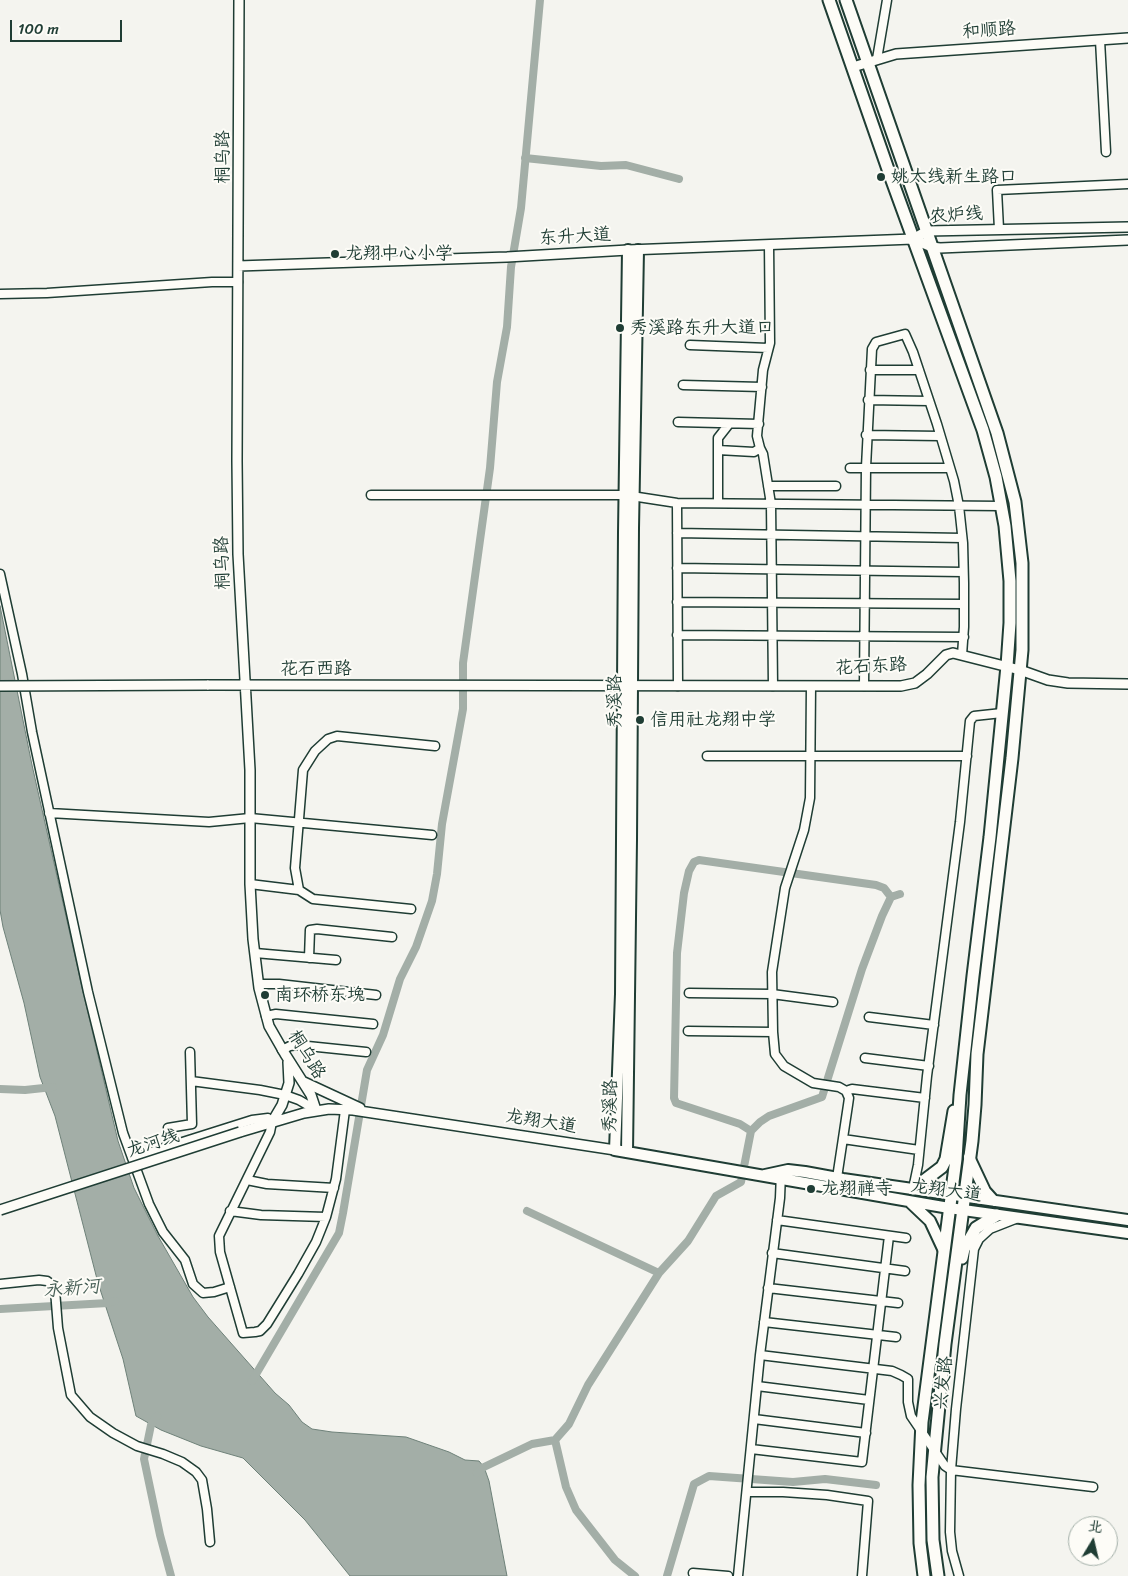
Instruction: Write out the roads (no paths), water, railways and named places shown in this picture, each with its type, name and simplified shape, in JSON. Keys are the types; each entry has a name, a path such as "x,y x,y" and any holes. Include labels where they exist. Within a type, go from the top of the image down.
{"main road":[{"path":"829,0 984,430 1001,506 1010,588 1007,666 990,837 972,976 960,1095 957,1151 921,1433 918,1485 920,1544 924,1576"},
{"path":"846,0 873,60 932,247 997,433 1015,502 1023,584 1020,670 1012,758 977,1054 970,1157 949,1316 934,1452 932,1515 938,1576"},
{"name":"秀溪路","path":"615,1150 621,994 633,250"},
{"name":"秀溪路","path":"627,686 632,840 627,1152"},
{"path":"913,1189 942,1167 946,1159 953,1112 960,1095"},
{"name":"龙翔大道","path":"615,1150 731,1171 781,1176 910,1202 1128,1233"},
{"path":"970,1157 985,1191 994,1201"},
{"name":"龙翔大道","path":"781,1176 788,1170 805,1172 1128,1220"},
{"path":"910,1202 930,1221 944,1251"},
{"path":"949,1316 957,1292 966,1243 976,1228 997,1215"}],"street":[{"name":"桐乌路","path":"239,0 238,554 250,770 250,884 258,984 266,1016 269,1026 282,1050 311,1095 316,1110"},
{"path":"873,60 887,0"},
{"name":"和顺路","path":"853,67 896,54 1128,38"},
{"path":"1100,40 1106,152"},
{"path":"999,229 997,190 1128,184"},
{"name":"农炉线","path":"914,239 927,231 1128,227"},
{"name":"东升大道","path":"238,266 506,257 914,239"},
{"name":"农炉线","path":"914,239 932,247 940,248 1128,240"},
{"path":"769,245 770,331 762,387 758,436 763,454 771,504 773,686"},
{"path":"0,294 238,282"},
{"path":"864,686 866,435 872,349 876,342 905,334 919,370 940,436 959,506 964,604 962,655"},
{"path":"690,346 768,348"},
{"path":"870,370 919,370"},
{"path":"683,385 762,387"},
{"path":"868,400 929,401"},
{"path":"678,422 759,424"},
{"path":"706,423 718,438"},
{"path":"718,504 718,438 729,424"},
{"path":"866,435 940,436"},
{"path":"718,450 754,452 760,448"},
{"path":"850,468 950,468"},
{"path":"768,486 836,486"},
{"path":"371,495 629,495 676,503 1001,506"},
{"path":"676,503 678,686"},
{"path":"677,533 962,538"},
{"path":"677,568 963,572"},
{"path":"0,574 49,813 88,992 118,1116 149,1204 163,1232 185,1260 193,1284 203,1293 230,1288"},
{"path":"677,602 964,604"},
{"path":"677,635 964,637"},
{"name":"花石东路","path":"627,686 901,686 915,683 946,655 953,654 1007,666 1048,680 1068,683 1128,684"},
{"name":"花石西路","path":"0,686 627,686"},
{"path":"811,686 810,798 808,815 785,888 772,972 773,1032 775,1054 784,1066 814,1083 839,1087 846,1091 849,1098 837,1178"},
{"path":"913,1189 960,822 970,722 974,716 1002,713"},
{"path":"299,890 295,868 303,770 315,751 328,739 337,736 435,746"},
{"path":"707,756 967,756"},
{"path":"49,813 208,822 250,818 432,835"},
{"path":"250,884 299,890 313,899 411,909"},
{"path":"310,958 310,930 317,929 392,937"},
{"path":"255,953 336,960"},
{"path":"258,984 279,984 376,995"},
{"path":"689,993 772,994 832,1002"},
{"path":"266,1016 276,1014 373,1024"},
{"path":"869,1017 934,1025"},
{"path":"688,1031 773,1032"},
{"path":"282,1050 298,1045 366,1052"},
{"path":"168,1128 192,1124 190,1052"},
{"path":"865,1058 929,1066"},
{"path":"288,1059 289,1083 285,1095 247,1180 222,1228 218,1243 243,1334 260,1331 267,1324 316,1242 326,1217 334,1188 349,1110"},
{"path":"191,1081 285,1095 299,1100 316,1110"},
{"path":"302,1081 369,1112"},
{"path":"846,1091 852,1089 925,1098"},
{"name":"龙翔大道","path":"316,1110 329,1108 369,1112 615,1150"},
{"name":"龙河线","path":"0,1210 240,1132 316,1110"},
{"path":"132,1158 252,1120 268,1118 272,1122"},
{"path":"843,1139 919,1150"},
{"path":"738,1576 760,1355 781,1176"},
{"path":"247,1180 267,1184 334,1188"},
{"path":"230,1211 261,1215 326,1217"},
{"name":"兴发路","path":"959,1576 952,1551 950,1532 951,1470 974,1249 979,1239 990,1229 1018,1218"},
{"path":"777,1220 906,1238"},
{"path":"751,1450 862,1462 889,1236"},
{"path":"772,1253 905,1271"},
{"path":"0,1284 39,1280 51,1284 54,1290 71,1395 90,1417 113,1433 137,1446 190,1466 202,1480 210,1542"},
{"path":"768,1288 898,1304"},
{"path":"764,1322 896,1337"},
{"path":"760,1355 892,1371 908,1379 908,1402 911,1416 934,1452 945,1466 951,1470 1094,1487"},
{"path":"757,1386 869,1400"},
{"path":"754,1419 866,1432"},
{"path":"747,1490 801,1493 868,1502 862,1576"},
{"path":"693,1573 728,1576"}],"waterway":[{"path":"252,1381 339,1233 367,1070 383,1035 400,979 416,947 432,901 442,824 463,709 463,663 490,468 497,382 507,327 511,267 521,208 540,0"},
{"path":"525,158 601,166 626,165 679,179"},
{"path":"751,1131 740,1124 676,1103 674,1098 677,953 684,893 689,871 694,862 699,860 876,885 884,888 891,897"},
{"path":"477,1473 484,1467 532,1444 555,1440 569,1424 588,1385 659,1273 688,1241 716,1196 741,1182 751,1131 769,1116 822,1097 862,969 882,916 891,897 900,894"},
{"path":"0,1089 25,1090 53,1087"},
{"path":"527,1211 659,1273"},
{"name":"永新河","path":"0,1309 108,1303 115,1301"},
{"path":"157,1416 151,1425 144,1459 171,1576"},
{"path":"555,1440 566,1487 576,1510 615,1560 635,1576"},
{"path":"667,1576 694,1484 709,1476 793,1482 825,1479 876,1485"}],"place":[{"name":"姚太线新生路口","path":"881,177"},
{"name":"龙翔中心小学","path":"335,254"},
{"name":"秀溪路东升大道口","path":"620,328"},
{"name":"信用社龙翔中学","path":"640,720"},
{"name":"南环桥东堍","path":"265,995"},
{"name":"龙翔禅寺","path":"811,1189"}]}
